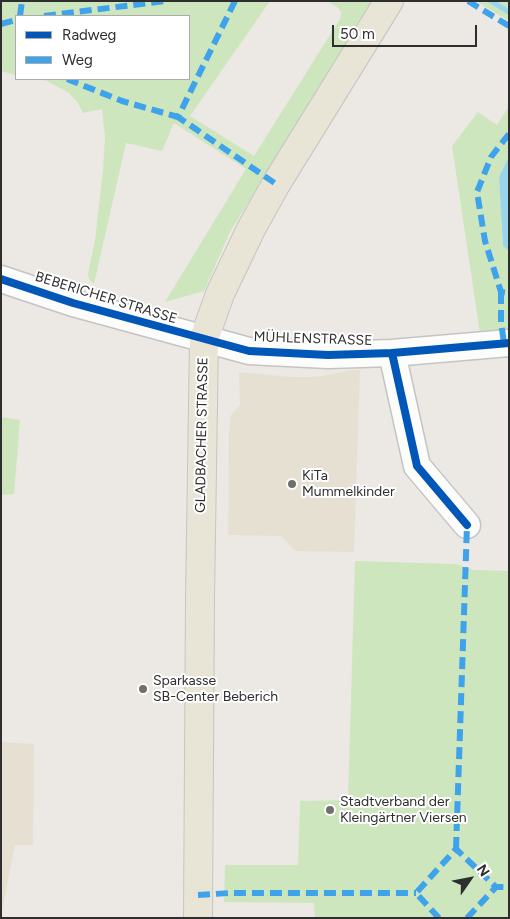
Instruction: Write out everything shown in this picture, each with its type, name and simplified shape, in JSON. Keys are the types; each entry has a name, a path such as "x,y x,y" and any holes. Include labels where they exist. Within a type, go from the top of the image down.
{"main road":[{"name":"GLADBACHER STRASSE","path":"198,918 204,339 220,294 251,229 276,184 389,1"}],"street":[{"name":"BEBERICHER STRASSE","path":"1,279 73,303 204,339"},
{"name":"MÜHLENSTRASSE","path":"204,339 249,351 328,355 392,353 509,343"},
{"name":"MÜHLENSTRASSE","path":"392,353 416,466 467,525"}],"shaded area":[{"name":"KiTa Mummelkinder","path":"360,370 354,552 295,551 281,536 228,535 229,432 231,415 240,405 239,372 290,377 313,377"},
{"path":"1,742 34,744 33,845 15,845 1,916"}],"green space":[{"path":"1,1 270,1 190,116 254,156 340,19 341,12 327,1 372,1 230,232 204,291 165,302 246,169 174,123 162,151 126,143 94,284 89,279 88,274 95,240 103,170 105,137 102,109 83,113 78,103 69,93 47,81 41,80 190,80 190,15 15,15 15,75 1,71"},
{"path":"476,1 509,1 509,21"},
{"path":"509,106 509,156 499,177 503,246 509,251 509,337 481,340 452,146 478,112 497,125"},
{"path":"1,417 20,420 14,494 1,495"},
{"path":"355,561 456,564 474,570 509,571 509,918 315,918 314,903 224,902 225,865 298,865 300,801 348,800"}],"water":[{"path":"509,156 509,251 503,246 499,177"}],"waterway":[{"path":"491,1 509,12"}],"marked path":[{"path":"20,15 22,1"},
{"path":"52,15 165,1"},
{"path":"235,1 178,117 276,184"},
{"path":"468,1 509,26"},
{"path":"1,24 15,20"},
{"path":"70,80 122,101 178,117"},
{"path":"509,134 491,157 477,192 485,241 501,292 509,293"},
{"path":"501,292 501,322 504,343"},
{"path":"456,849 467,525"},
{"path":"439,918 416,893 456,849 496,887 509,887"},
{"path":"467,918 496,887"},
{"path":"198,895 230,893 416,893"}],"cycle path":[{"path":"1,279 73,303 249,351 328,355 392,353 509,343"},
{"path":"392,353 417,466 467,525"}],"place":[{"name":"KiTa Mummelkinder","path":"292,484"},
{"name":"Sparkasse SB-Center Beberich","path":"143,689"},
{"name":"Stadtverband der Kleingärtner Viersen","path":"330,810"}]}
